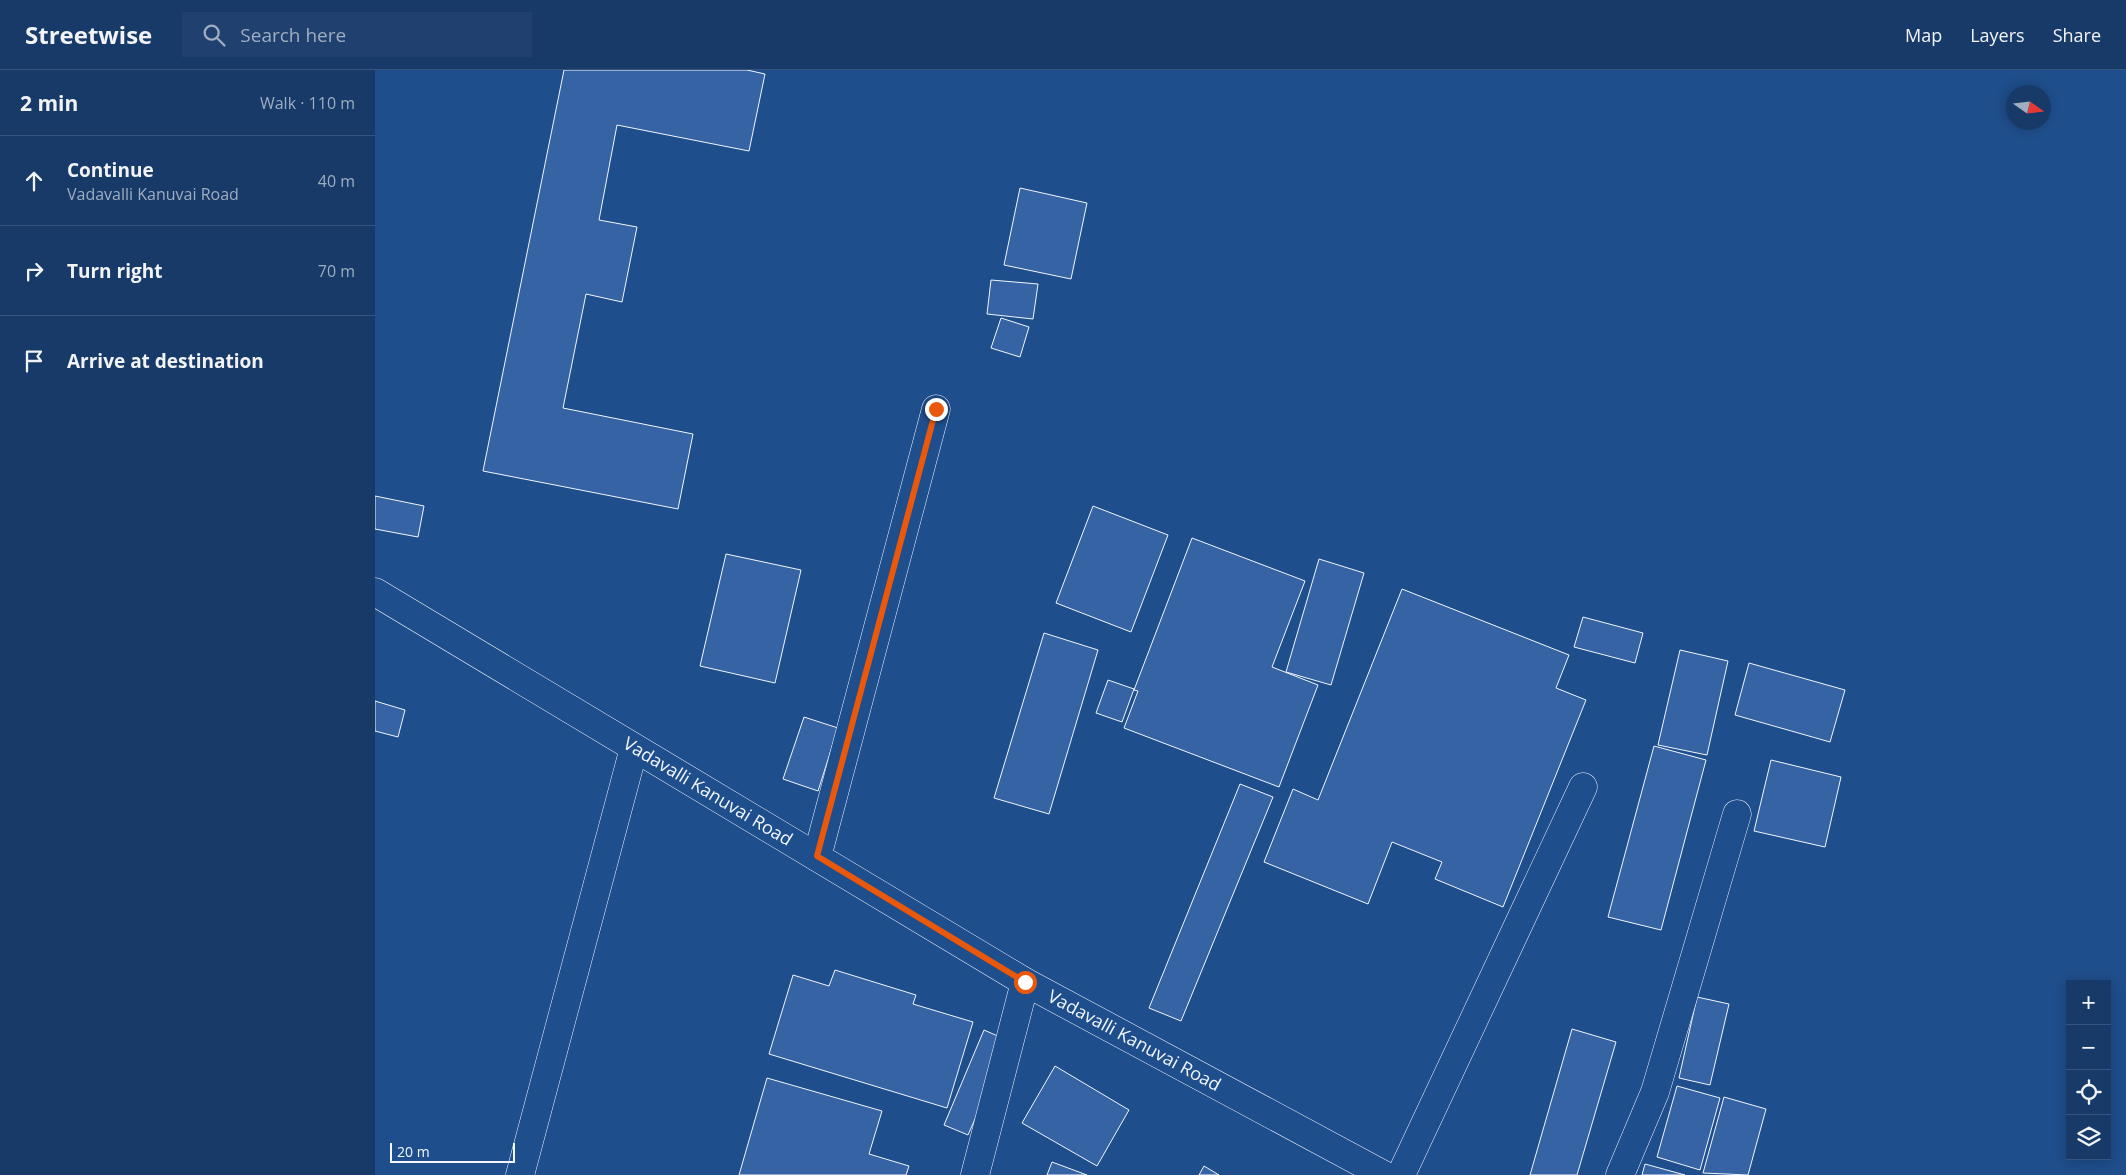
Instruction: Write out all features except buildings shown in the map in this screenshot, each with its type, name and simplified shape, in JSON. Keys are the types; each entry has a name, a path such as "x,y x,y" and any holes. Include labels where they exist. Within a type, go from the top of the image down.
{"street":[{"path":"817,856 936,409"},
{"name":"Vadavalli Kanuvai Road","path":"375,592 1025,982 1384,1175"},
{"path":"520,1175 634,748"},
{"path":"1401,1175 1583,787"},
{"path":"1620,1175 1655,1092 1737,814"},
{"path":"975,1175 1025,982"}],"route":[{"path":"936,409 817,856 1025,982"}]}
